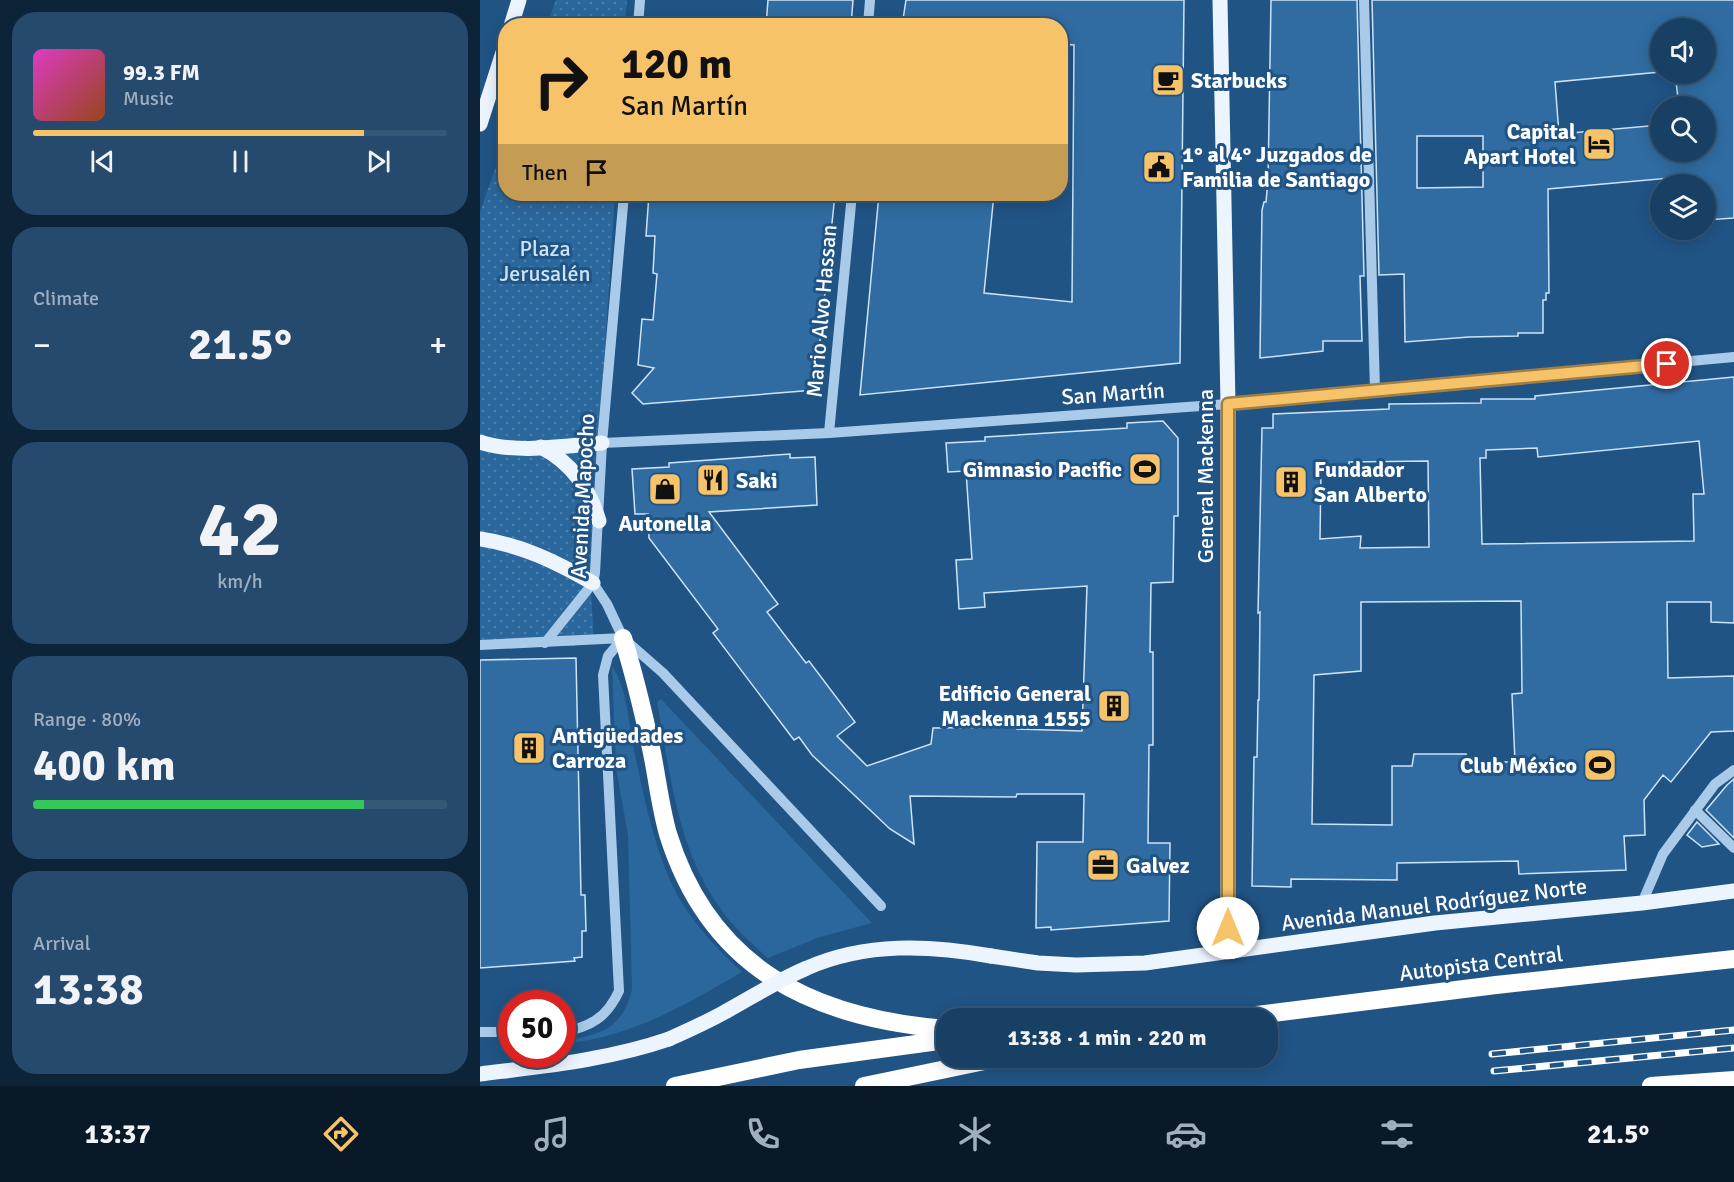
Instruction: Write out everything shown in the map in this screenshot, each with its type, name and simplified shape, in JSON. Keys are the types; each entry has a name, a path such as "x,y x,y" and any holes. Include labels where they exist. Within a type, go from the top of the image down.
{"highway":[{"path":"623,638 651,747 668,833 690,889 717,930 752,964 793,991 819,1002 872,1018 936,1028"},
{"name":"Autopista Central","path":"1278,1012 1734,959"},
{"path":"675,1086 799,1060 936,1041"},
{"path":"864,1086 951,1068"},
{"path":"1651,1086 1734,1081"},
{"path":"1708,1086 1734,1081"}],"main road":[{"path":"513,18 519,0"},
{"name":"General Mackenna","path":"1220,0 1228,404 1228,951"},
{"path":"480,124 498,68"},
{"path":"480,442 503,447 602,443"},
{"path":"541,447 576,473 594,504 599,521"},
{"path":"480,539 517,546 543,556 593,584"},
{"name":"Avenida Manuel Rodríguez Norte","path":"480,1074 577,1063 644,1048 669,1039 721,1014 807,968 832,959 879,950 916,948 957,950 1038,963 1113,965 1178,960 1435,923 1642,903 1734,891"}],"street":[{"path":"639,18 640,0"},
{"path":"869,18 870,0"},
{"path":"1364,0 1375,390"},
{"name":"Avenida Mapocho","path":"623,201 602,443 598,551 593,584 607,604 623,638 663,673 881,906"},
{"name":"Mario Alvo Hassan","path":"829,433 851,201"},
{"name":"San Martín","path":"602,443 829,433 1228,404 1734,357"},
{"path":"545,643 593,584"},
{"path":"480,645 623,638"},
{"path":"576,1028 591,1023 603,1015 613,1005 619,991 603,675 608,656 623,638"},
{"path":"1642,903 1663,854 1715,784 1729,779 1734,770"},
{"path":"1695,810 1734,848"},
{"path":"480,1032 498,1032"}],"green space":[{"path":"556,0 627,0 626,18 550,18"},
{"name":"Plaza Jerusalén","path":"498,161 498,201 615,201 590,580 594,640 574,646 480,644 480,212"},
{"path":"612,666 627,706 648,815 669,878 691,917 742,972 656,1018 612,1035 576,1042 576,1038 598,1033 616,1022 628,1003 632,989 628,835 616,768"},
{"path":"661,699 872,923 820,937 768,958 736,928 705,885 685,835 671,782 657,702"}],"building":[{"path":"768,0 853,0 852,18 767,18"},
{"path":"906,0 1184,0 1180,363 860,395 878,201 993,201 984,293 1072,302 1074,45 1068,45 1068,18 903,18"},
{"path":"1271,0 1357,0 1364,276 1360,276 1362,341 1323,341 1323,351 1260,358 1262,210 1266,202 1268,180"},
{"path":"1372,0 1734,0 1734,218 1716,219 1716,174 1650,174 1650,180 1548,189 1549,293 1546,293 1546,300 1543,300 1543,333 1405,342 1404,274 1379,275","holes":["1650,18 1716,18 1716,84 1676,84 1678,96 1716,96 1716,162 1650,162 1650,126 1559,134 1555,82 1650,73","1417,136 1483,136 1483,187 1417,188"]},
{"path":"648,201 834,201 815,390 643,404 632,393 654,368 638,365 642,319 653,320 657,274 653,273 655,236 646,236"},
{"path":"1734,377 1734,623 1711,622 1711,602 1667,602 1668,678 1734,676 1734,731 1711,732 1671,782 1663,775 1644,800 1645,835 1624,836 1626,870 1519,874 1518,861 1397,863 1397,880 1291,879 1291,887 1252,886 1254,757 1257,757 1259,700 1260,612 1258,613 1262,428 1273,428 1273,414 1389,409 1389,404 1481,403 1481,399 1535,399 1535,396","holes":["1699,441 1704,494 1693,494 1694,541 1482,544 1480,458 1486,458 1486,450 1537,448 1538,457","1428,461 1429,547 1360,548 1361,536 1320,539 1321,469 1325,469 1325,465 1349,466 1349,462","1521,601 1522,693 1512,694 1515,762 1466,762 1466,754 1414,754 1412,766 1392,766 1392,825 1312,824 1314,675 1361,671 1361,602"]},
{"path":"1163,421 1178,438 1178,516 1174,516 1173,582 1151,583 1150,652 1153,652 1153,745 1149,745 1148,843 1170,843 1169,921 1051,930 1051,927 1036,928 1037,842 1083,842 1084,794 1017,794 1016,797 910,796 914,844 890,829 812,755 799,737 794,740 713,633 718,629 649,538 648,514 635,514 632,469 669,467 669,463 790,454 790,458 815,457 817,505 709,512 778,604 767,612 806,663 809,661 855,722 837,736 867,766 931,744 933,728 1017,727 1017,729 1082,731 1087,586 984,593 985,607 959,609 956,560 972,559 966,471 948,472 946,443 985,441 985,437 1127,428 1127,423"},
{"path":"576,658 581,895 585,895 586,931 582,931 582,957 574,958 575,961 480,968 480,660"},
{"path":"1734,779 1734,838 1706,810"},
{"path":"1697,822 1719,844 1702,847 1687,835"}],"railway":[{"path":"1492,1054 1734,1030"},
{"path":"1494,1071 1734,1048"}],"place":[{"name":"Starbucks","path":"1168,80"},
{"name":"Capital Apart Hotel","path":"1599,144"},
{"name":"1° al 4° Juzgados de Familia de Santiago","path":"1159,167"},
{"name":"Gimnasio Pacific","path":"1145,469"},
{"name":"Saki","path":"713,480"},
{"name":"Fundador San Alberto","path":"1291,482"},
{"name":"Autonella","path":"665,489"},
{"name":"Edificio General Mackenna 1555","path":"1114,706"},
{"name":"Antigüedades Carroza","path":"529,748"},
{"name":"Club México","path":"1600,765"},
{"name":"Galvez","path":"1103,865"}],"route":[{"path":"1228,928 1228,404 1667,364"}]}
